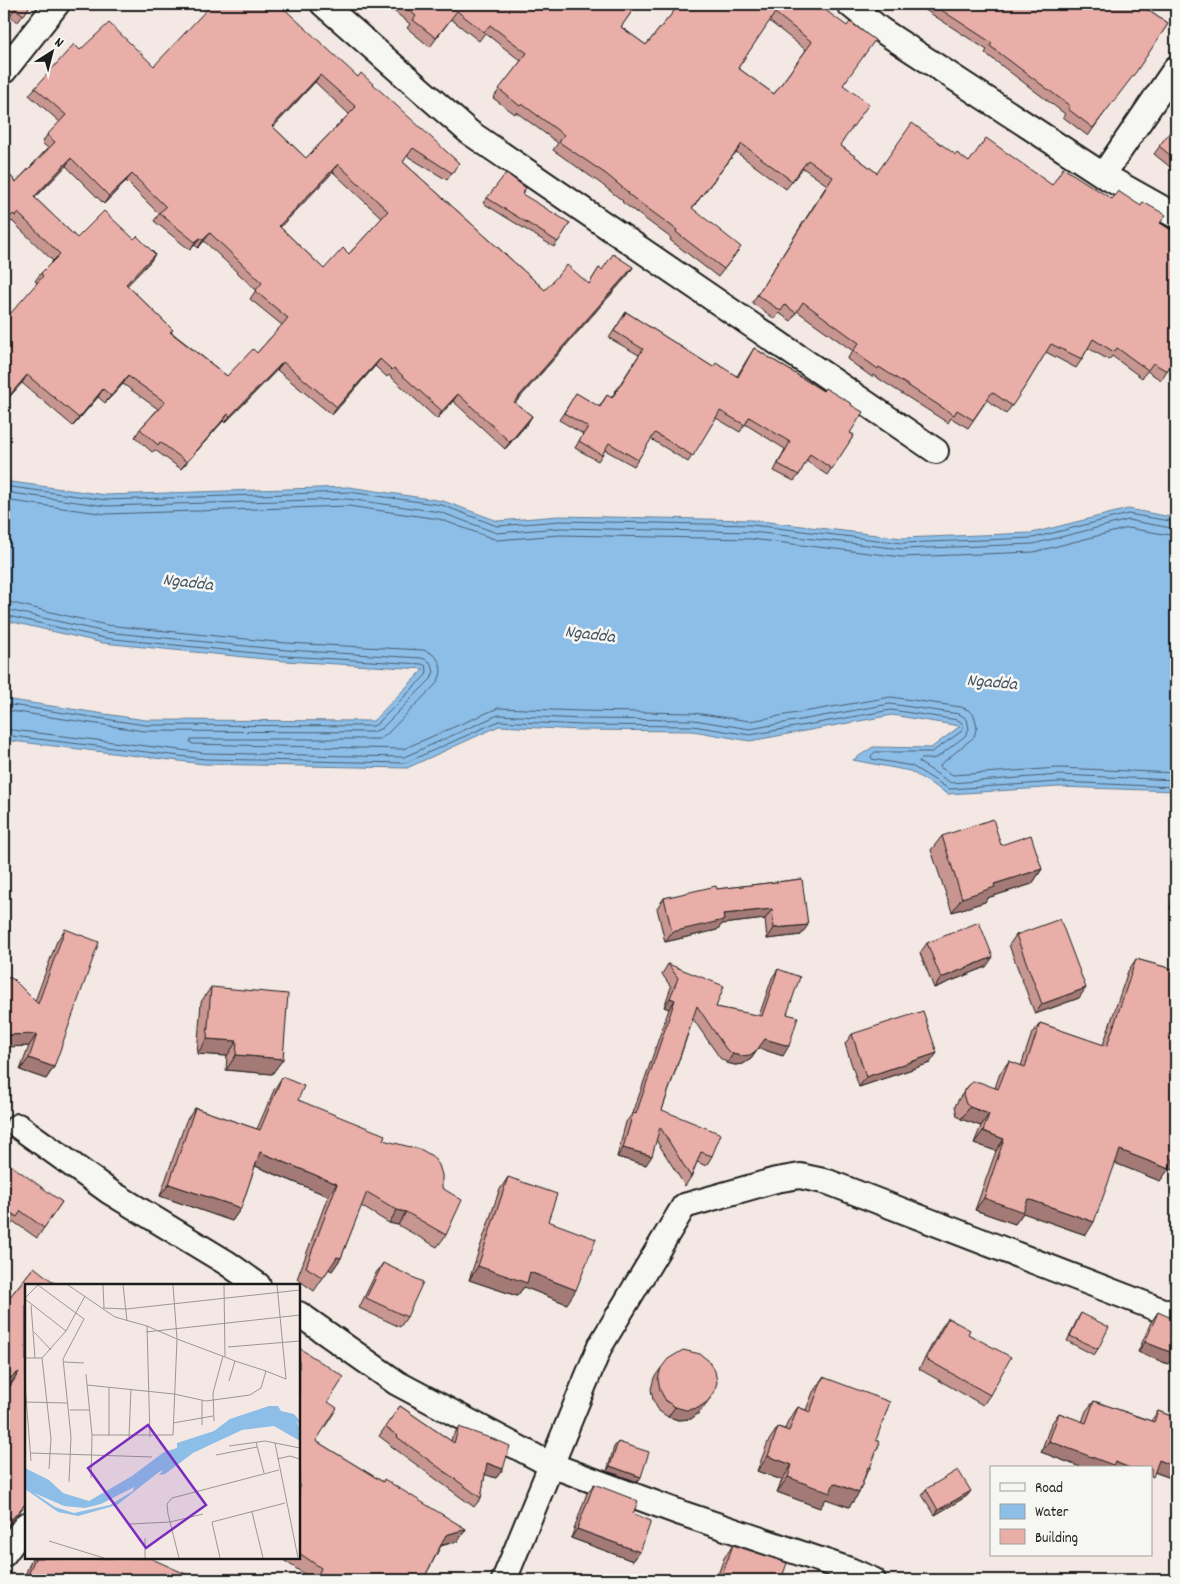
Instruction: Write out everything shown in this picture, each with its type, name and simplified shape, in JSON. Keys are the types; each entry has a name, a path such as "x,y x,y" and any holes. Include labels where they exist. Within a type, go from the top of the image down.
{"street":[{"path":"4,71 57,4"},
{"path":"323,4 469,132 936,451"},
{"path":"848,4 881,30 1103,175 1176,216"},
{"path":"1103,175 1176,68"},
{"path":"18,1126 110,1192 227,1263 257,1284"},
{"path":"504,1580 600,1346 684,1206 776,1180 800,1176 828,1182 1176,1316"},
{"path":"300,1315 397,1383 551,1465 681,1513 850,1570 873,1580"},
{"path":"4,1554 25,1525"}],"water":[{"name":"Ngadda","path":"4,481 106,495 349,487 443,501 498,521 559,516 752,520 902,538 1032,533 1128,509 1176,518 1176,791 1059,787 948,794 910,771 853,760 873,747 931,748 960,726 892,715 750,741 693,731 581,730 499,726 407,768 204,764 4,740 4,699 145,720 373,721 424,669 285,661 103,643 4,620"}],"building":[{"path":"4,4 31,4 24,15 15,9 4,23"},
{"path":"212,4 279,4 358,77 361,73 459,163 452,173 413,148 403,162 545,290 567,265 589,284 599,268 602,270 613,254 633,267 514,402 532,416 510,442 458,394 442,411 394,368 392,370 380,359 337,407 283,362 230,416 228,414 187,462 160,442 158,445 140,429 165,402 128,376 111,396 103,389 79,418 27,375 4,402 4,321 43,276 41,273 60,254 18,213 15,216 13,214 8,219 4,214 4,169 16,182 55,142 47,135 66,115 35,88 74,44 80,50 109,23 154,66","holes":["320,75 356,107 306,158 272,126","71,158 109,196 132,174 166,207 159,213 195,242 200,238 203,240 210,233 262,283 255,291 288,318 257,353 253,349 227,376 170,332 173,330 126,284 155,254 137,236 134,239 104,211 77,238 34,197","338,164 388,211 349,254 343,248 324,269 279,226"]},
{"path":"401,4 637,4 621,27 646,45 680,4 817,4 847,26 850,22 875,40 843,85 869,104 840,145 877,173 912,123 956,155 957,153 969,162 986,138 1052,185 1063,168 1112,199 1118,191 1141,206 1143,202 1166,215 1160,223 1176,233 1176,356 1167,371 1153,363 1148,370 1117,348 1114,352 1093,339 1082,359 1051,344 1012,406 992,392 973,420 957,410 954,415 879,367 878,369 853,351 859,343 803,302 796,313 785,305 781,311 757,295 833,177 808,160 792,181 742,144 692,208 741,247 724,269 676,232 677,230 628,194 606,174 559,142 564,135 522,104 520,106 499,89 527,53 490,25 484,32 457,11 436,38 413,20 416,16","holes":["775,13 812,42 774,94 738,68"]},
{"path":"932,4 1139,4 1168,24 1136,72 1093,128 1068,109 1070,106 990,46 992,43"},
{"path":"1176,124 1176,160 1159,146"},
{"path":"506,173 526,188 522,194 570,223 558,242 487,198"},
{"path":"626,312 713,367 716,363 738,377 754,348 823,391 825,388 863,412 850,433 854,435 832,469 810,454 799,475 778,464 790,442 749,417 745,425 720,411 693,456 655,433 638,460 609,443 602,455 579,441 588,427 564,413 576,393 600,407 607,395 612,398 643,349 614,331"},
{"path":"993,819 1001,845 1031,835 1042,869 994,884 995,887 962,898 942,836"},
{"path":"802,879 808,925 774,928 772,909 723,914 724,920 672,932 664,898 716,886 717,889"},
{"path":"1060,919 1086,988 1042,1004 1016,935"},
{"path":"979,922 993,957 941,978 927,943"},
{"path":"65,929 99,942 54,1067 29,1058 37,1034 4,1035 4,976 13,979 38,1004"},
{"path":"1136,959 1176,970 1176,1156 1174,1155 1169,1169 1120,1150 1094,1222 1028,1199 1023,1212 984,1198 1004,1139 983,1131 989,1114 966,1104 963,1094 973,1082 979,1082 998,1089 1009,1061 1025,1067 1040,1023 1107,1046"},
{"path":"668,964 724,986 716,1007 762,1016 778,969 800,977 787,1014 798,1017 789,1046 765,1039 757,1050 750,1055 741,1056 733,1054 726,1049 697,1006 662,1110 721,1134 712,1156 701,1152 691,1177 660,1127 652,1156 623,1148 633,1113 636,1114 675,1000 670,998 678,978"},
{"path":"211,987 288,994 283,1059 236,1055 237,1041 207,1039"},
{"path":"923,1011 937,1053 866,1077 852,1034"},
{"path":"282,1077 304,1086 298,1100 385,1135 383,1140 422,1150 432,1156 439,1165 442,1175 442,1188 462,1200 446,1235 367,1192 341,1258 337,1257 323,1278 306,1267 337,1184 260,1152 241,1208 169,1184 195,1108 260,1130"},
{"path":"8,1163 62,1202 44,1228 21,1211 17,1217 4,1208 4,1169"},
{"path":"508,1177 557,1194 548,1221 596,1239 576,1290 530,1272 527,1283 478,1266"},
{"path":"383,1263 423,1282 407,1317 366,1298"},
{"path":"34,1267 56,1284 25,1284 25,1504 12,1519 4,1514 4,1396 19,1372 4,1382 4,1304"},
{"path":"1158,1312 1176,1320 1175,1354 1145,1342"},
{"path":"1081,1313 1109,1327 1098,1349 1070,1336"},
{"path":"948,1318 970,1330 968,1334 1011,1357 990,1395 926,1359"},
{"path":"300,1349 344,1377 328,1402 337,1408 316,1441 383,1482 384,1479 466,1529 446,1535 423,1580 316,1580 321,1568 300,1554"},
{"path":"683,1350 700,1354 709,1361 715,1371 717,1382 714,1393 707,1402 698,1408 686,1410 675,1407 666,1401 660,1390 658,1379 661,1368 668,1359"},
{"path":"823,1377 890,1402 876,1440 880,1442 870,1468 868,1467 859,1493 834,1483 830,1493 788,1477 792,1465 768,1456 778,1427 789,1431 798,1407 810,1412"},
{"path":"1094,1401 1154,1422 1158,1411 1176,1418 1176,1467 1159,1460 1153,1477 1152,1466 1125,1466 1115,1462 1113,1465 1049,1441 1059,1413 1086,1423"},
{"path":"400,1406 454,1443 459,1427 510,1446 503,1469 487,1463 481,1498 385,1427"},
{"path":"618,1442 649,1452 641,1477 610,1466"},
{"path":"958,1470 971,1491 938,1510 926,1489"},
{"path":"594,1484 638,1501 633,1514 651,1521 640,1552 577,1529"},
{"path":"733,1545 787,1563 781,1580 720,1580"},
{"path":"35,1559 152,1559 190,1576 188,1580 26,1580"}]}
